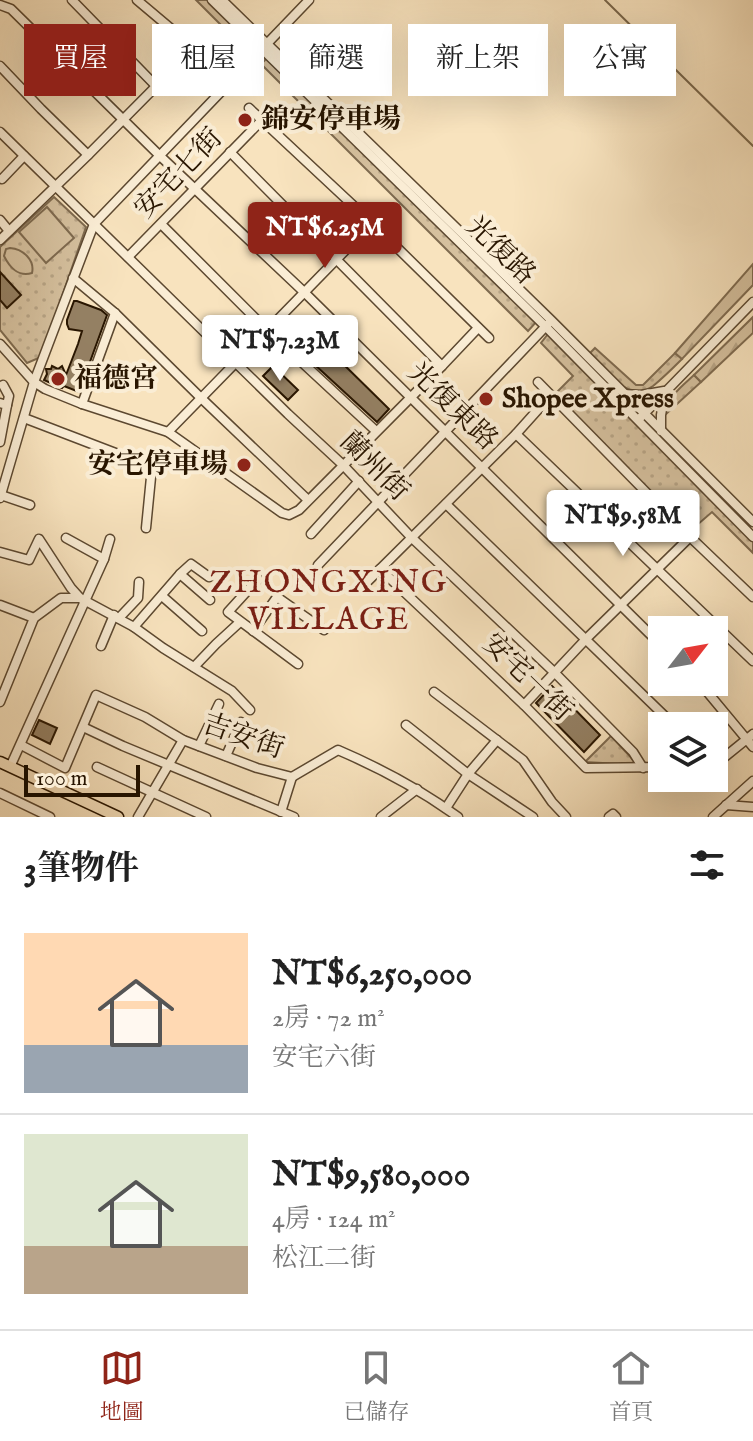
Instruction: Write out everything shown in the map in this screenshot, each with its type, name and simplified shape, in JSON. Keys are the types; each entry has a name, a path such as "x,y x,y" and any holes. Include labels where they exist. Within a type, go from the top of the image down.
{"main road":[{"path":"5,764 118,817"}],"street":[{"path":"72,0 152,82"},
{"path":"137,0 166,24"},
{"name":"光復路","path":"212,0 239,24"},
{"name":"光復路","path":"222,0 244,24"},
{"path":"264,46 309,0"},
{"name":"光復東路","path":"0,2 11,9 304,292 648,632"},
{"name":"光復路","path":"264,46 624,394 640,417 661,432 753,522"},
{"path":"0,66 88,155"},
{"path":"0,240 152,88"},
{"path":"30,505 0,496 34,382 94,224 216,96"},
{"path":"249,108 489,338"},
{"name":"安宅七街","path":"128,257 261,121"},
{"name":"蘭州街","path":"0,132 343,465 411,537 555,673 633,752 643,768"},
{"path":"230,152 442,366"},
{"path":"2,179 24,156"},
{"path":"0,220 9,231"},
{"path":"168,432 372,223"},
{"path":"161,224 266,329 376,431"},
{"path":"73,278 115,313 308,500"},
{"path":"640,417 753,302"},
{"path":"82,404 115,313"},
{"path":"318,565 549,324"},
{"name":"光復路","path":"549,324 753,537"},
{"path":"0,344 34,382 45,389 168,432 289,515 299,510 478,328"},
{"path":"538,382 753,597"},
{"path":"0,442 3,404 9,396 3,385"},
{"path":"624,394 666,391"},
{"path":"661,432 666,391"},
{"path":"365,584 516,434 551,395"},
{"path":"24,418 152,467 146,528"},
{"path":"516,434 753,661"},
{"path":"311,534 359,481"},
{"path":"446,504 661,712"},
{"path":"524,705 690,537"},
{"path":"66,538 104,559"},
{"path":"0,552 29,560 39,539 71,588 83,600 134,627 232,691 250,710"},
{"path":"5,764 21,745 83,600 104,559 110,539"},
{"path":"134,627 191,564 209,577"},
{"name":"安宅一街","path":"380,569 586,768 648,768"},
{"path":"180,574 210,600"},
{"path":"258,579 228,612 298,664"},
{"path":"101,646 117,617 138,598 139,582"},
{"path":"162,596 202,631"},
{"path":"253,631 277,597 324,630"},
{"path":"0,702 34,618 61,598 83,600"},
{"path":"0,605 34,618"},
{"path":"194,667 240,622"},
{"path":"434,692 523,760 566,817"},
{"name":"吉安街","path":"83,727 96,695 145,717 183,740 257,768 292,777 338,750 417,789 458,817"},
{"path":"712,696 750,736 753,747"},
{"path":"199,746 219,704"},
{"path":"226,756 241,722"},
{"path":"406,725 468,774 533,817"},
{"path":"21,745 65,768 83,727 294,817"},
{"path":"728,754 750,736"},
{"path":"138,817 183,740"},
{"path":"446,808 468,774 497,740"},
{"path":"97,767 206,817"},
{"path":"281,812 292,777"},
{"path":"713,817 753,781"},
{"path":"381,817 417,789"},
{"path":"0,793 50,817"},
{"path":"725,805 753,807"},
{"path":"609,817 613,814 616,817"}],"green space":[{"path":"196,0 209,0 234,24 220,24"},
{"path":"267,58 280,71 280,83 264,67"},
{"path":"293,96 306,96 537,321 528,331"},
{"path":"54,197 86,227 41,357 27,363 0,330 0,247"},
{"path":"47,207 74,238 46,263 19,232"},
{"path":"6,249 27,256 32,264 32,273 19,273 12,268 4,256"},
{"path":"753,264 753,285 682,359 675,353"},
{"path":"753,317 753,333 701,382 694,375"},
{"path":"548,334 753,540 753,553 712,512 689,532 554,395 573,376 541,343"},
{"path":"595,348 636,385 643,385 675,353 682,359 653,386 635,391 618,383 589,354"},
{"path":"694,375 701,382 665,415 672,397"},
{"path":"611,736 638,765 585,762"}],"building":[{"path":"0,272 21,295 7,308 0,300"},
{"path":"74,301 107,315 79,392 44,380 46,369 52,366 58,369 62,366 66,375 78,344 82,331 69,329 67,324"},
{"path":"291,320 329,356 332,353 389,409 377,422 302,353 304,350 298,344 280,332"},
{"path":"273,366 298,390 288,400 263,376"},
{"path":"552,686 600,735 584,752 536,703"},
{"path":"39,720 57,728 50,744 32,735"}],"waterway":[{"path":"605,0 753,146"}],"place":[{"name":"錦安停車場","path":"245,120"},
{"name":"福德宮","path":"58,379"},
{"name":"Shopee Xpress","path":"486,399"},
{"name":"安宅停車場","path":"244,465"}],"district":[{"name":"ZHONGXING VILLAGE","path":"329,602"}]}
